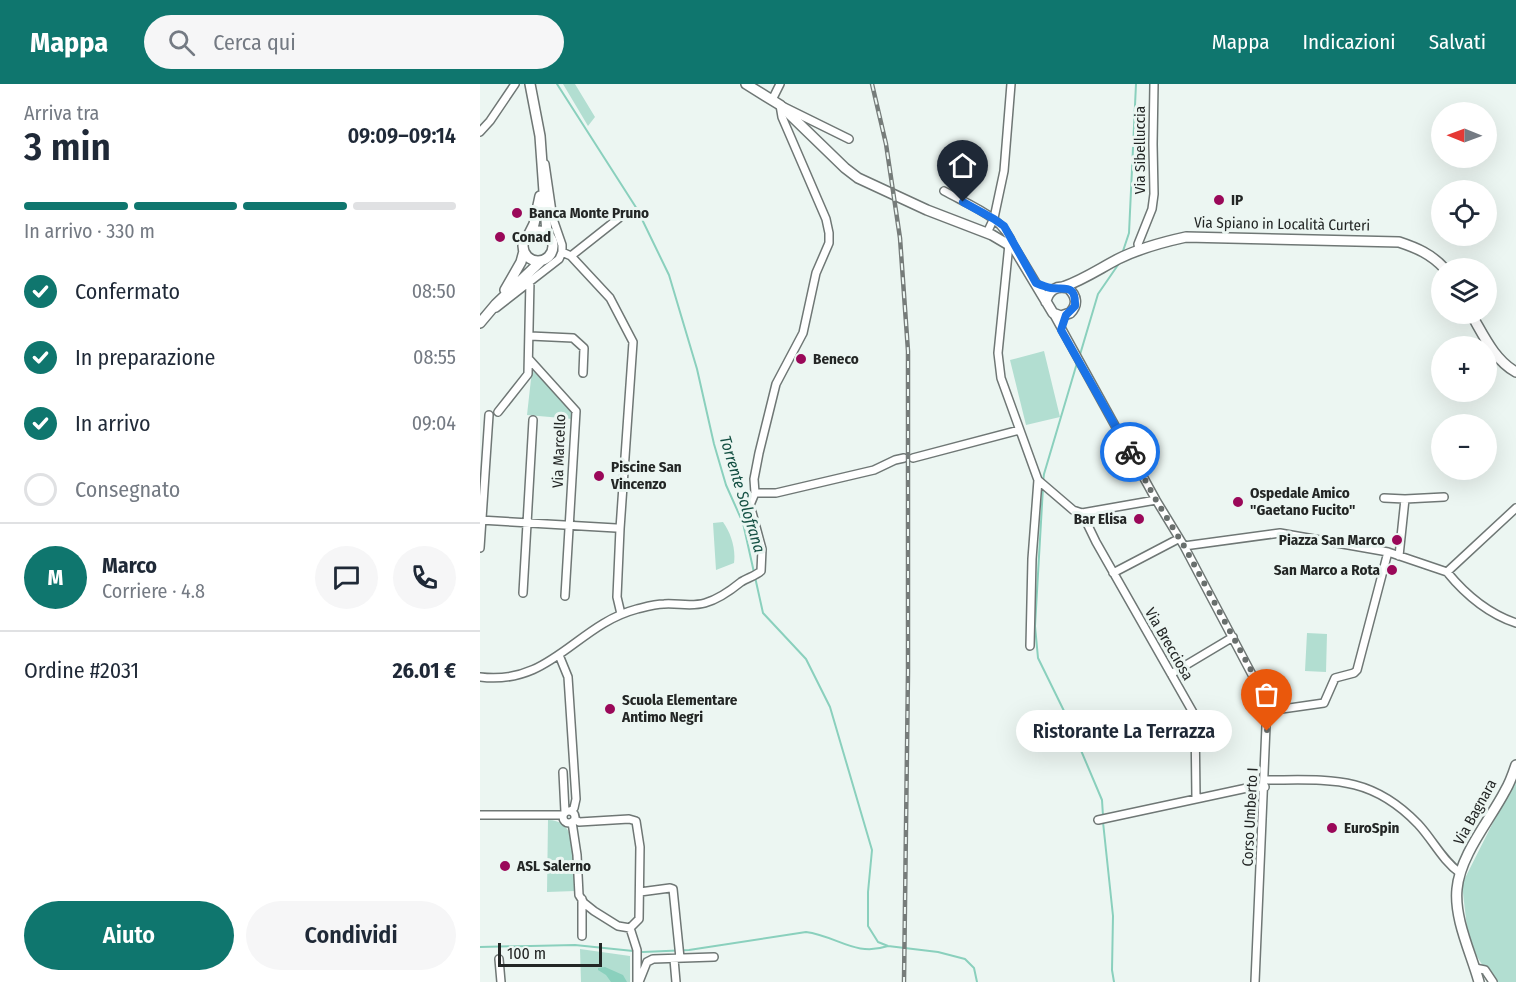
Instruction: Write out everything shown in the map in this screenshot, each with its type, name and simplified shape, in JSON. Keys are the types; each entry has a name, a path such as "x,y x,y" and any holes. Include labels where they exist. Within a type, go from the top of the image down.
{"main road":[{"path":"493,308 544,265 553,250 552,241 548,235 540,136 530,84"},
{"path":"746,84 776,103 858,178 927,210 987,233 1011,246 1036,283 1053,314 1066,315 1075,306 1075,296 1068,288 1036,283"},
{"path":"480,323 493,308 521,262 524,241 534,224 543,181"},
{"path":"529,234 538,231 548,235"},
{"name":"Via Spiano in Località Curteri","path":"1058,288 1084,280 1118,259 1153,244 1186,237 1399,242 1421,249 1434,258"},
{"path":"524,251 531,260 544,265"},
{"name":"Via Spiano in Località Curteri","path":"1075,296 1084,280"},
{"path":"1046,302 1047,297 1058,288"},
{"path":"1477,324 1497,355 1516,372"},
{"name":"Via Bagnara","path":"1460,873 1481,831 1506,790 1516,765"},
{"path":"1460,873 1457,890 1458,908 1479,982"}],"street":[{"path":"480,132 515,84"},
{"path":"480,677 496,679 518,676 535,670 621,614 664,604 705,603 724,595 761,571 762,549 750,505 754,493 759,453 776,384 803,333 816,273 829,243 830,232 776,103 780,84"},
{"path":"987,233 994,219 1007,154 1011,84"},
{"name":"Via Sibelluccia","path":"1139,250 1138,244 1152,209 1154,194 1155,84"},
{"path":"776,103 849,139"},
{"path":"789,133 797,121"},
{"path":"493,308 504,303 531,280 544,265 559,259 562,248 553,219 548,175 542,156"},
{"path":"944,191 994,219 1011,236 998,353 1001,378 1040,482 1073,510 1082,513 1156,500"},
{"path":"571,256 619,218"},
{"path":"548,235 610,298 633,342 617,597 621,614"},
{"path":"498,412 528,374 531,280"},
{"name":"Corso Umberto I","path":"1053,314 1184,546 1265,696 1268,711 1255,982"},
{"path":"1061,330 1066,315"},
{"path":"530,336 573,338 584,348 583,373"},
{"name":"Via Marcello","path":"529,359 576,411 565,596"},
{"path":"480,548 489,415"},
{"name":"Via Marcello","path":"523,592 533,420"},
{"path":"913,458 1020,430"},
{"path":"754,493 776,493 874,470 904,458"},
{"path":"1030,646 1032,559 1040,482"},
{"path":"1384,498 1444,497"},
{"path":"1399,556 1405,499"},
{"path":"1447,572 1516,508"},
{"name":"Via Brecciosa","path":"1082,513 1113,573 1195,716 1196,798"},
{"path":"481,520 616,528"},
{"path":"1184,546 1280,533 1388,552 1447,572 1469,595 1493,613 1516,623"},
{"path":"1113,573 1178,539"},
{"path":"1268,711 1324,703 1335,678 1357,670 1388,552"},
{"path":"1171,674 1233,637"},
{"path":"559,655 568,677 576,799 574,808 566,813"},
{"path":"563,772 565,821 636,820 640,847 639,919 630,928"},
{"path":"1098,820 1265,783 1325,779 1349,783 1378,792 1401,807 1423,829 1449,865 1460,873"},
{"path":"480,815 574,813 579,895 594,911 618,926 630,928"},
{"path":"640,892 673,889 679,946 676,982"},
{"path":"582,899 582,936"},
{"path":"630,928 637,953 638,982"},
{"path":"638,982 647,962 653,959 714,957"},
{"path":"499,959 501,982"},
{"path":"1475,968 1485,970 1493,982"}],"shaded area":[{"path":"563,84 575,84 595,117 588,126"},
{"path":"1044,351 1060,417 1026,425 1010,360"},
{"path":"532,370 573,411 573,419 527,415"},
{"path":"723,522 732,541 734,563 716,570 713,523"},
{"path":"1307,633 1327,634 1326,672 1305,671"},
{"path":"1516,777 1516,982 1493,982 1476,955 1467,928 1462,884"},
{"path":"548,820 559,822 571,836 575,858 575,891 547,892"},
{"path":"580,949 630,956 630,982 581,982"},
{"path":"605,967 623,975 627,982 611,982 598,970 598,968"}],"waterway":[{"name":"Torrente Solofrana","path":"557,84 637,209 669,275 697,369 726,485 743,523 763,613 806,659 830,707 872,850 868,926 878,942 888,946 938,952 965,959 974,968 977,982"},
{"path":"1122,254 1129,233 1136,84"},
{"path":"1079,358 1098,294 1120,262"},
{"path":"1043,482 1077,363"},
{"path":"1043,487 1035,626 1038,658 1066,715 1102,800 1103,816"},
{"path":"1103,822 1113,916 1112,970 1114,982"},
{"path":"480,947 575,945 643,952 689,950 806,932 866,949 888,946"}],"railway":[{"path":"872,84 886,144 900,238 908,351 908,672 904,982"}],"way so far":[{"path":"1130,452 1265,696 1268,711 1267,731"}],"place":[{"name":"IP","path":"1219,200"},
{"name":"Banca Monte Pruno","path":"517,213"},
{"name":"Conad","path":"500,237"},
{"name":"Beneco","path":"801,359"},
{"name":"Piscine San Vincenzo","path":"599,476"},
{"name":"Ospedale Amico \"Gaetano Fucito\"","path":"1238,502"},
{"name":"Bar Elisa","path":"1139,519"},
{"name":"Piazza San Marco","path":"1397,540"},
{"name":"San Marco a Rota","path":"1392,570"},
{"name":"Scuola Elementare Antimo Negri","path":"610,709"},
{"name":"Ristorante La Terrazza","path":"1267,731"},
{"name":"EuroSpin","path":"1332,828"},
{"name":"ASL Salerno","path":"505,866"}],"route":[{"path":"963,202 1004,226 1011,236 1014,248 1036,283 1053,289 1068,288 1075,296 1075,306 1066,315 1061,330 1130,452"}]}
